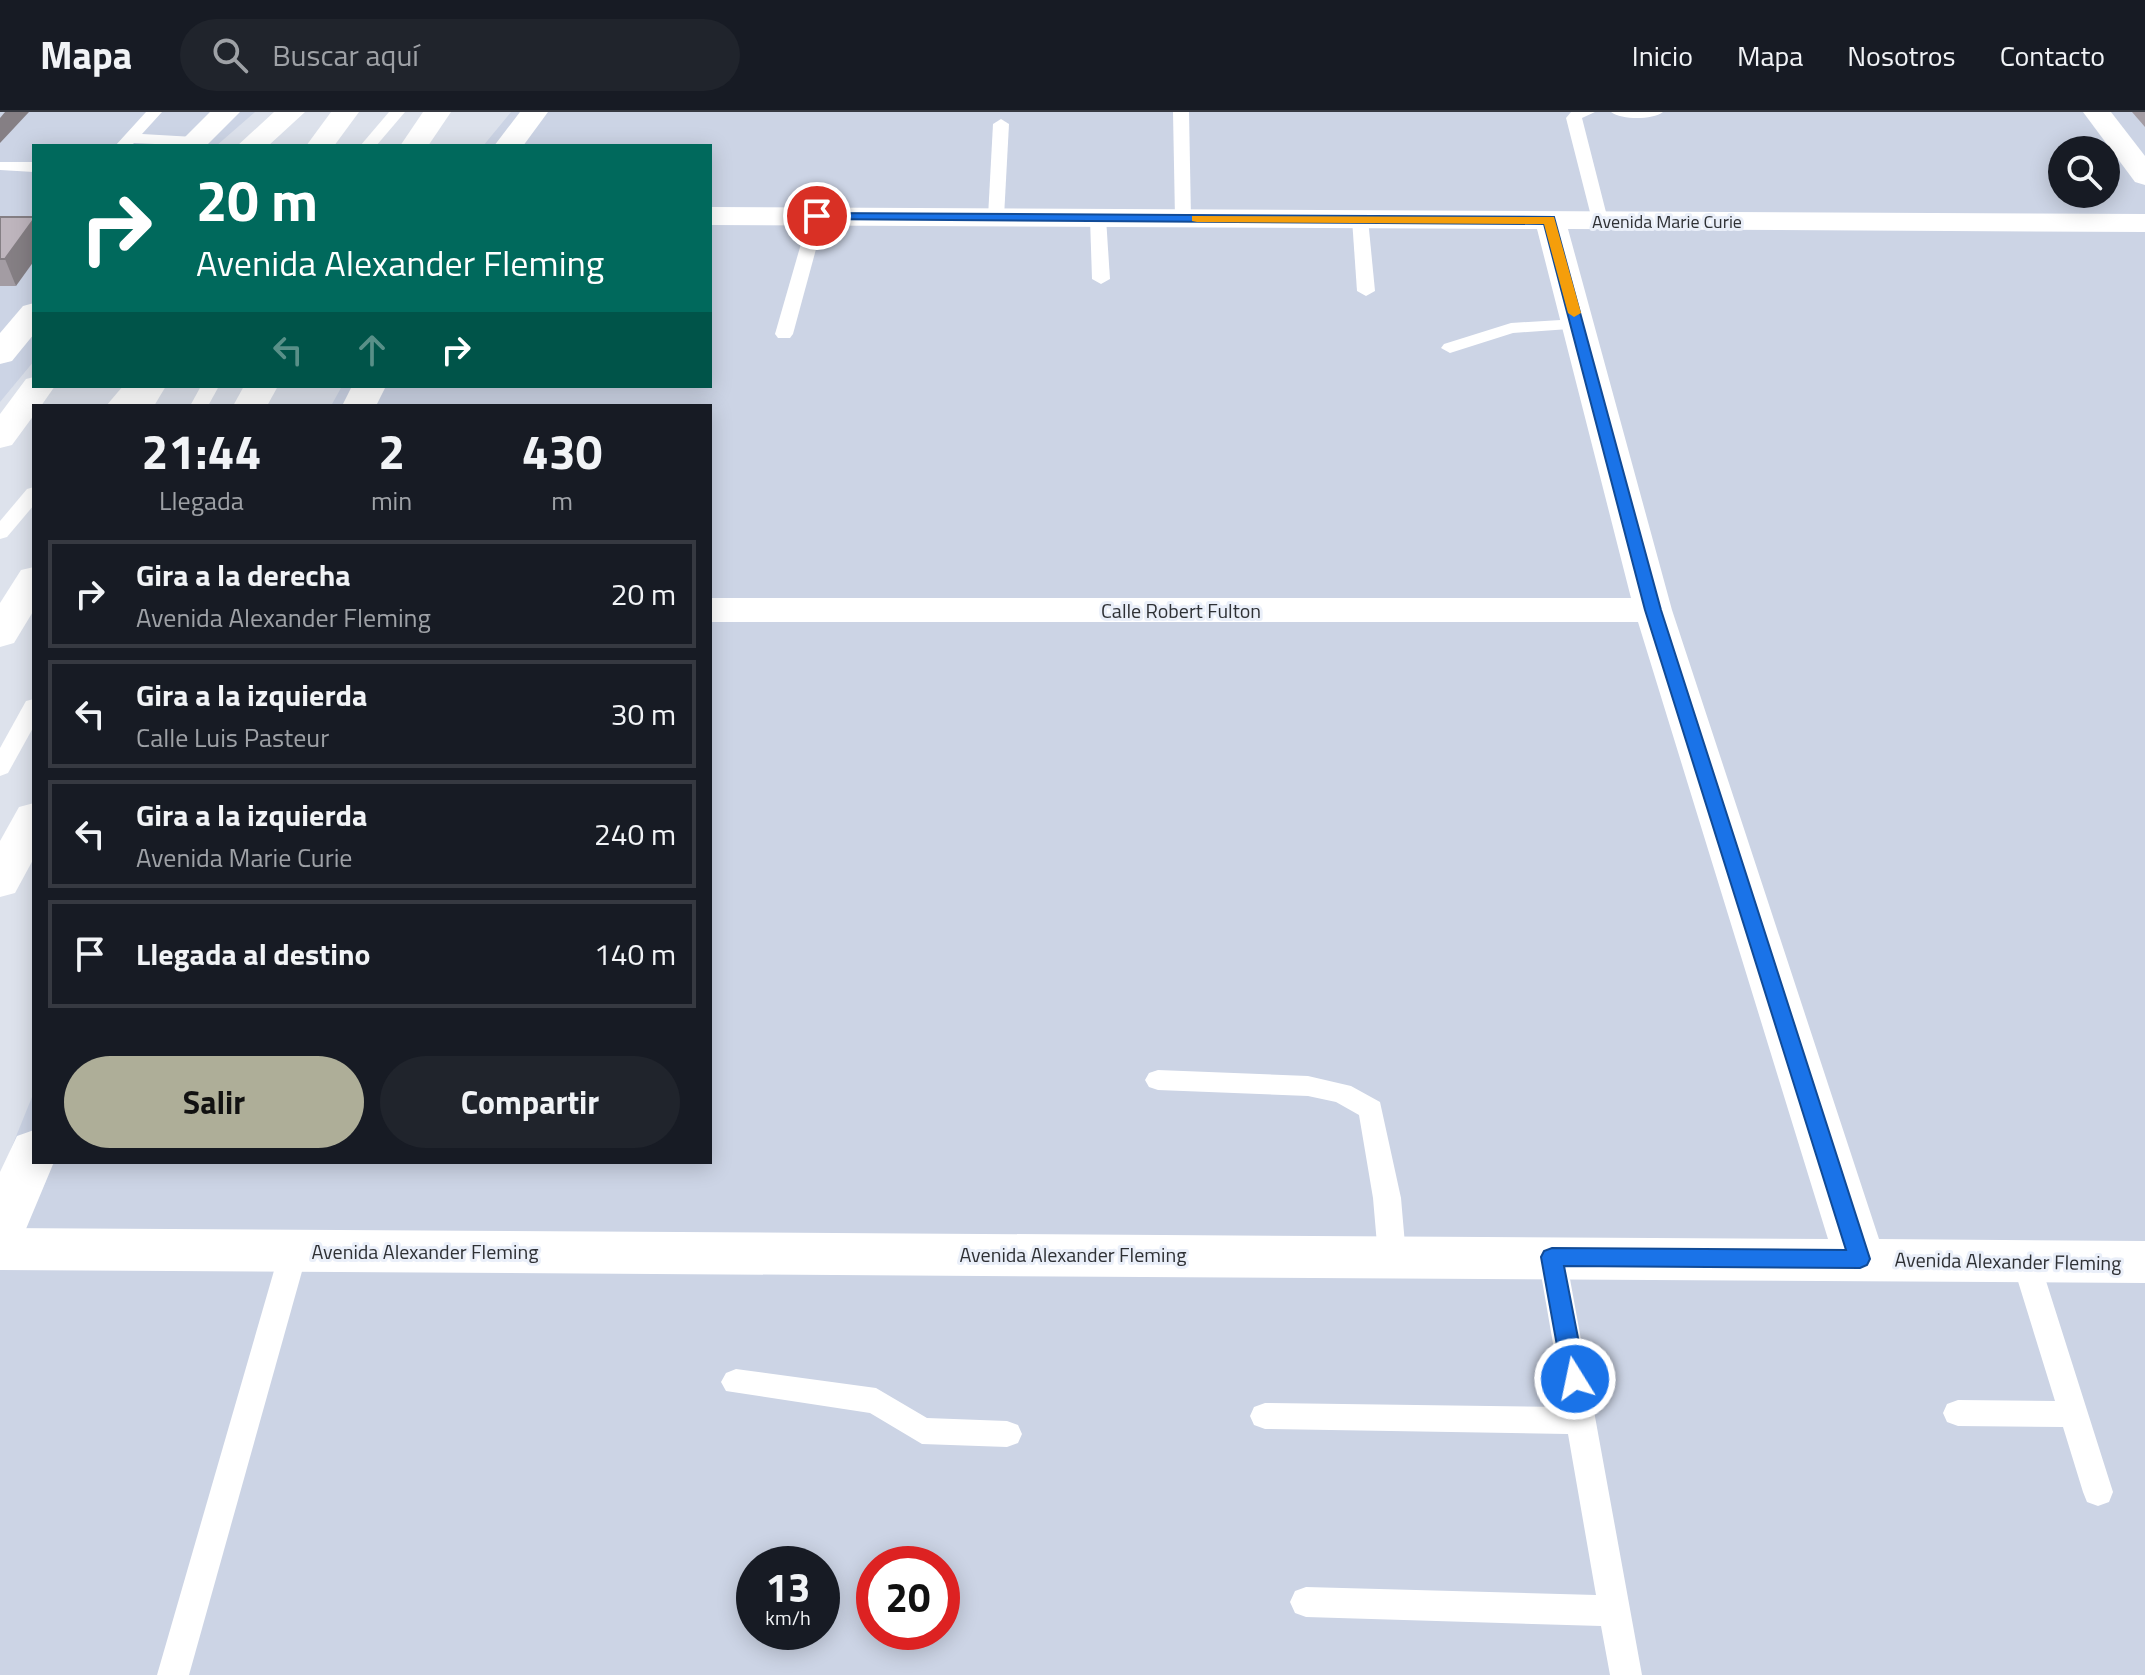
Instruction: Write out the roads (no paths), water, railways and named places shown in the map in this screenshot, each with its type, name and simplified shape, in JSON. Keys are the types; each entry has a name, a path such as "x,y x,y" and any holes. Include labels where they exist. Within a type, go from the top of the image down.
{"main road":[{"path":"192,144 226,112"},
{"path":"253,144 291,112"},
{"path":"321,144 345,112"},
{"path":"415,144 437,112"},
{"path":"510,144 534,112"},
{"path":"2097,112 2145,176"},
{"name":"Avenida Marie Curie","path":"712,216 2145,223"},
{"path":"1550,220 1653,610 1860,1259"},
{"path":"0,354 32,315"},
{"path":"0,438 37,388"},
{"path":"0,635 32,581"},
{"name":"Calle Robert Fulton","path":"712,610 1653,610"},
{"path":"0,882 32,821"},
{"path":"0,1233 32,1155"},
{"name":"Avenida Alexander Fleming","path":"0,1249 2145,1262"}],"lane":[{"path":"127,142 154,112"},
{"path":"370,144 397,112"},
{"path":"1181,112 1183,218"},
{"path":"1587,112 1578,113 1574,118 1600,220"},
{"path":"1619,112 1655,112"},
{"path":"996,217 1001,124"},
{"path":"127,142 192,144"},
{"path":"3,166 32,167"},
{"path":"784,334 817,216"},
{"path":"1098,218 1101,279"},
{"path":"1360,219 1366,291"},
{"path":"1450,348 1511,328 1577,324"},
{"path":"117,404 131,388"},
{"path":"0,533 32,495"},
{"path":"0,768 32,710"},
{"path":"1158,1080 1308,1086 1342,1093 1371,1109 1387,1198 1392,1256"},
{"path":"173,1675 294,1250"},
{"path":"1552,1257 1626,1675"},
{"path":"2026,1262 2098,1492"},
{"path":"736,1382 876,1401 922,1431 1007,1434"},
{"path":"1958,1413 2075,1414"},
{"path":"1265,1416 1582,1421"},
{"path":"1306,1602 1615,1611"}]}
